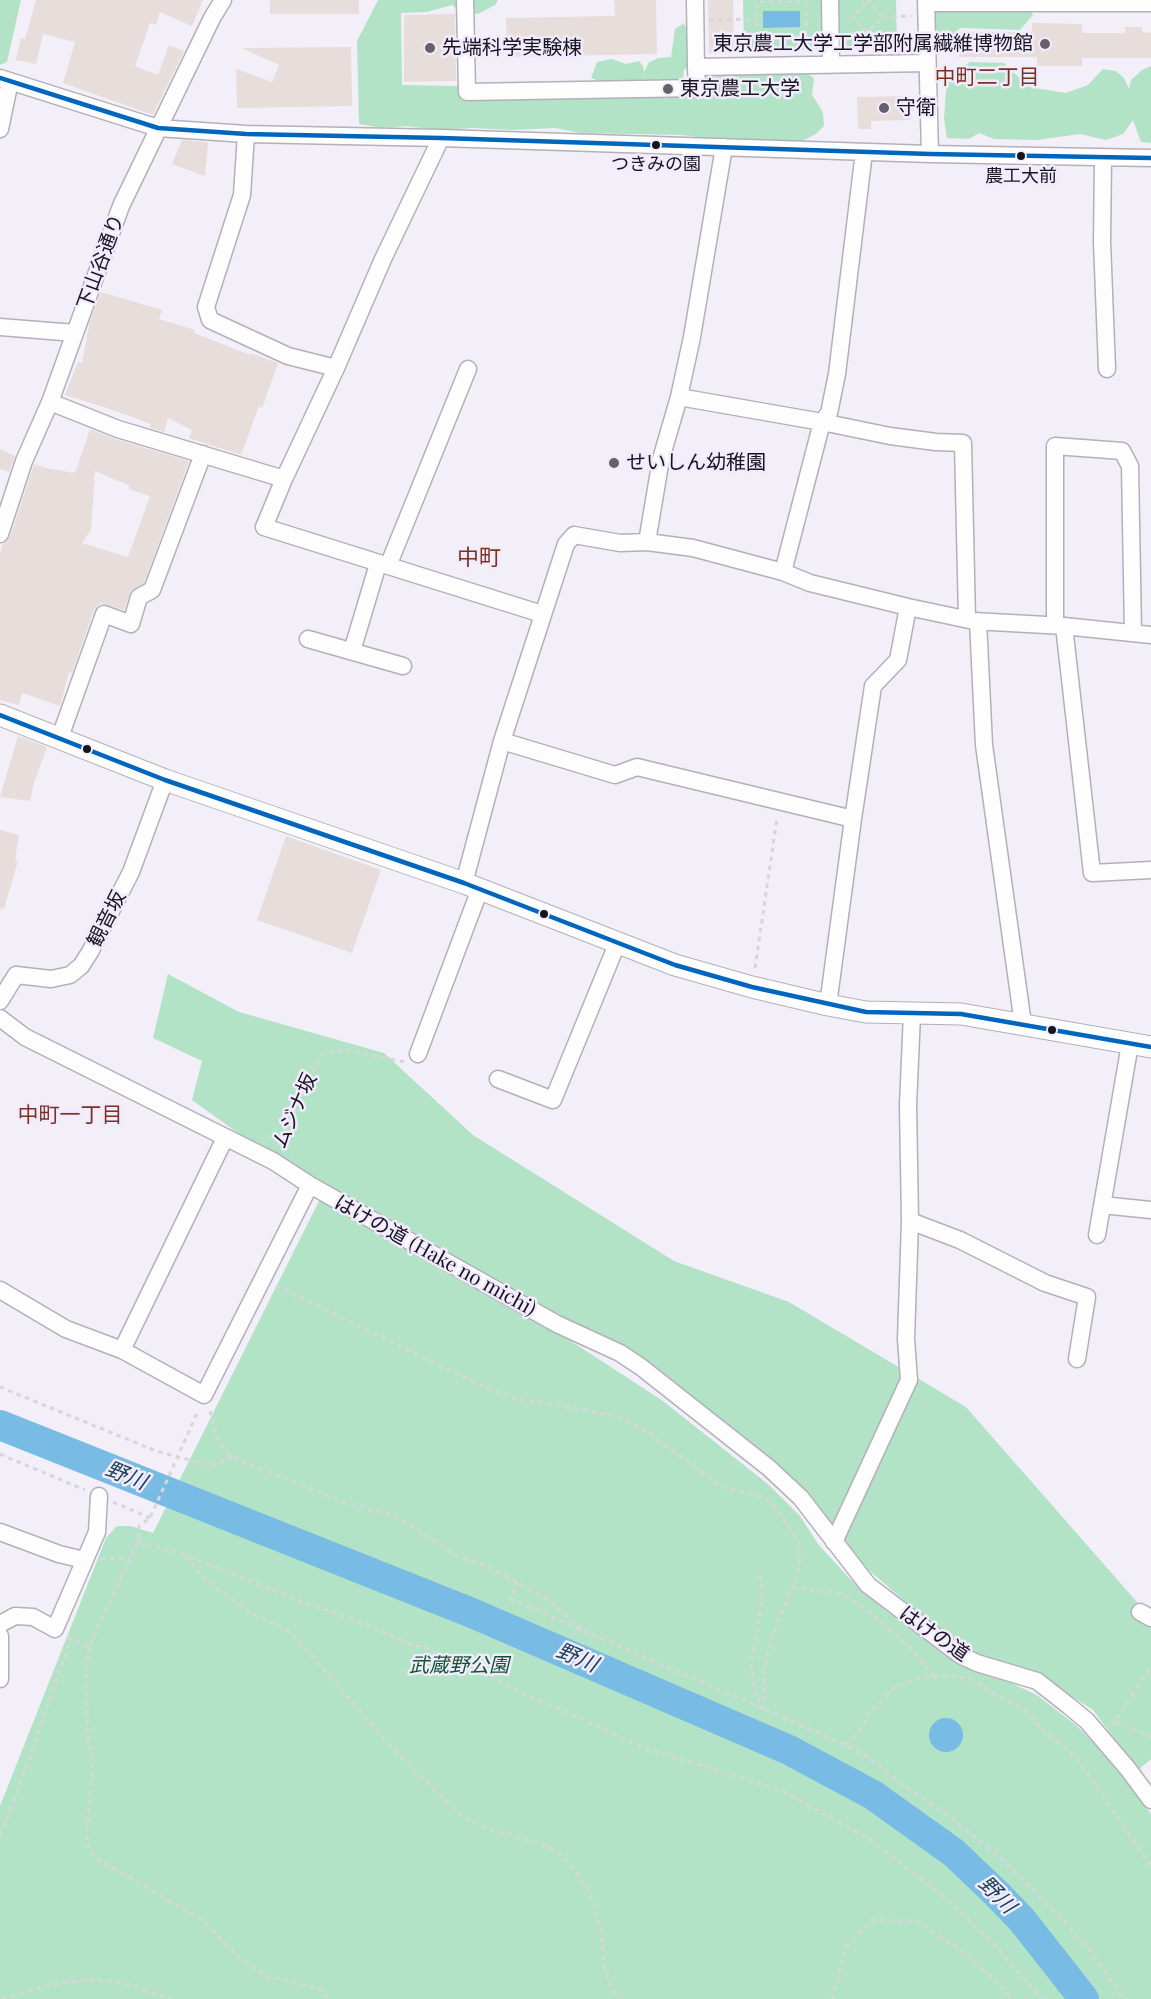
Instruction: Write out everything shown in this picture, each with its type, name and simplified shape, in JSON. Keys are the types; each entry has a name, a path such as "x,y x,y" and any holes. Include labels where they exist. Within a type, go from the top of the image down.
{"main road":[{"path":"0,715 165,780 472,886 675,965 752,987 866,1012 961,1014 1141,1045"}],"street":[{"name":"下山谷通り","path":"0,534 24,461 50,402 121,206 212,18 223,0"},
{"path":"465,0 467,92 697,88 695,0"},
{"path":"830,0 831,65"},
{"path":"930,154 926,6 1062,2 1151,3"},
{"path":"696,67 927,63"},
{"path":"0,129 5,80 158,128 246,134 930,154 1151,158"},
{"path":"246,134 242,195 206,306 210,320 288,356 336,368"},
{"path":"441,138 383,259 264,527 542,614"},
{"path":"647,542 661,459 679,397 692,337 724,147"},
{"path":"783,572 822,422 828,413 837,374 864,152"},
{"path":"1103,157 1102,243 1107,369"},
{"path":"0,327 75,333"},
{"path":"352,651 383,565 468,369"},
{"path":"679,397 890,436 963,443 972,620 984,745 1023,1024"},
{"path":"50,402 118,429 284,479"},
{"path":"1134,633 1130,466 1122,451 1055,446 1060,626 1092,873 1151,870"},
{"path":"60,737 104,614 131,624 140,597 152,590 203,454"},
{"path":"418,1054 472,886 502,741 566,544 574,535 620,543 647,542 693,548 783,572 810,583 972,620 1151,635"},
{"path":"828,1005 873,686 898,660 908,607"},
{"path":"308,639 403,666"},
{"path":"502,741 615,775 637,767 853,819"},
{"name":"観音坂","path":"0,1000 16,975 51,979 70,975 81,966 131,872 165,780"},
{"path":"498,1079 553,1100 617,944"},
{"path":"834,1542 909,1380 906,1339 910,1221 908,1106 912,1014"},
{"name":"はけの道 (Hake no michi)","path":"0,1018 25,1037 273,1161 310,1185 556,1324 620,1353 769,1468 801,1498 834,1542"},
{"path":"1097,1235 1102,1205 1141,1045"},
{"path":"122,1350 225,1138"},
{"path":"0,1290 66,1329 122,1350 204,1395 310,1185"},
{"path":"1102,1205 1151,1210"},
{"path":"910,1221 960,1240 1045,1283 1087,1297 1077,1359"},
{"path":"0,1624 15,1616 33,1617 55,1629 97,1532 99,1496"},
{"path":"0,1532 59,1554 84,1560"},
{"name":"はけの道","path":"834,1542 868,1586 960,1655 977,1663 1037,1681 1087,1721 1151,1800"},
{"path":"0,1636 0,1679"}],"path":[{"path":"782,1 806,5 806,34 803,36 760,37 757,35 757,6 760,3 782,1"},
{"path":"883,17 867,1 852,17 868,32 883,17 926,6"},
{"path":"696,20 757,19"},
{"path":"752,987 779,801"},
{"name":"ムジナ坂","path":"273,1161 279,1140 321,1055 333,1051 350,1051 407,1062 418,1054"},
{"path":"264,1275 272,1284 491,1390 518,1399 608,1414 625,1420 648,1432 723,1487 767,1499 773,1504 799,1542 799,1563 771,1639 764,1671 763,1710"},
{"path":"0,1387 156,1451 208,1465 232,1457"},
{"path":"204,1395 150,1518 139,1526 138,1541 89,1647 86,1684 88,1735 93,1761 87,1844 96,1858 202,1920 237,1955 263,1975 323,1990 328,1999"},
{"path":"204,1395 217,1438 232,1457 343,1502 389,1514 408,1523 456,1556 491,1568 547,1599 585,1632"},
{"path":"0,1454 150,1518"},
{"path":"138,1541 185,1555 428,1649 644,1748 783,1791 871,1840 949,1901 996,1946 1041,1999"},
{"path":"185,1555 202,1577 251,1613 291,1632 396,1752 461,1816 482,1827 546,1845 559,1853 585,1883 596,1909 602,1938 604,1966 611,1986 619,1999"},
{"path":"84,1560 130,1558"},
{"path":"760,1575 762,1588 760,1613 751,1665 754,1690 763,1710"},
{"path":"517,1581 511,1599 867,1756 894,1779 946,1814 1003,1860 1065,1922 1087,1948 1123,1999"},
{"path":"792,1587 836,1592 849,1598 871,1613 908,1646 935,1677"},
{"path":"55,1629 70,1639 89,1647"},
{"path":"0,1835 16,1796 70,1639"},
{"path":"1103,1740 1151,1666"},
{"path":"846,1745 862,1728 867,1716 895,1687 914,1679 954,1675 970,1679 1027,1712 1040,1728 1077,1758 1151,1866"},
{"path":"1115,1721 1151,1737"},
{"path":"832,1999 846,1947 872,1920 916,1921 960,1950 995,1980 1012,1999"},
{"path":"2,1999 49,1984 83,1980 111,1981 130,1985 171,1999"}],"green space":[{"path":"0,0 21,0 7,62 0,65"},
{"path":"378,0 498,0 495,5 478,14 461,11 452,5 427,12 401,13 402,85 460,86 541,95 555,99 567,94 592,99 628,94 649,98 702,78 712,70 800,69 814,78 812,95 823,112 824,126 816,134 802,141 781,142 754,139 726,141 683,135 581,133 555,128 438,130 405,126 382,128 359,124 357,41"},
{"path":"743,0 821,0 822,49 744,50"},
{"path":"839,0 896,0 897,47 840,48"},
{"path":"943,7 1030,7 1033,15 1020,30 960,28 954,39 936,42 926,32 934,12"},
{"path":"684,23 689,35 690,65 684,70 683,79 665,85 644,79 637,83 603,82 591,78 597,62 612,59 626,64 639,61 644,72 649,62 671,57 675,29"},
{"path":"970,62 1004,63 1029,87 1066,93 1088,85 1103,69 1116,71 1124,78 1129,89 1131,80 1142,70 1151,66 1151,143 1141,142 1133,120 1123,134 1106,140 1080,134 1036,140 994,139 979,133 969,139 947,138 944,119 946,90 952,75"},
{"path":"168,974 239,1012 384,1053 473,1135 674,1261 789,1302 966,1407 1151,1618 1151,1759 1138,1770 1093,1710 1037,1674 963,1651 851,1555 799,1486 629,1354 459,1265 267,1154 192,1100 202,1061 153,1038"},
{"name":"武蔵野公園","path":"320,1199 557,1332 663,1401 769,1485 800,1516 818,1544 852,1581 886,1611 958,1662 1037,1695 1077,1726 1121,1771 1151,1814 1151,1999 0,1999 0,1806 106,1538 117,1526 131,1526 153,1533"}],"water":[{"path":"763,11 800,11 800,27 763,28"},
{"path":"946,1718 958,1723 963,1735 958,1747 946,1752 934,1747 929,1735 934,1723"}],"building":[{"path":"36,0 203,0 192,26 160,12 156,25 150,23 135,66 158,75 169,45 184,51 153,115 63,83 75,42 43,34 36,64 16,60 21,38 25,39"},
{"path":"270,0 359,0 359,14 270,14"},
{"path":"614,0 656,0 657,54 507,57 506,18 615,16"},
{"path":"708,0 733,0 734,52 709,53"},
{"name":"先端科学実験棟","path":"455,14 456,81 404,82 404,15"},
{"path":"1032,23 1082,24 1082,33 1125,33 1125,27 1142,27 1142,32 1151,33 1151,58 1082,58 1082,66 1037,66 1037,57 959,57 960,32 1032,32"},
{"path":"351,47 352,106 237,108 236,69 272,82 279,65 242,48"},
{"name":"守衛","path":"911,96 911,120 871,121 871,129 858,129 857,97"},
{"path":"182,140 208,142 205,176 172,164"},
{"path":"101,292 162,310 159,319 195,330 194,333 250,355 250,353 278,363 262,408 259,406 241,455 189,438 192,430 168,418 164,432 150,428 151,424 65,395 78,362 82,363 90,321"},
{"path":"90,429 115,439 189,461 144,583 131,591 124,610 101,603 94,610 72,673 69,672 60,706 22,693 19,705 0,700 0,553 3,544 10,537 34,464 75,473","holes":["95,471 130,486 129,489 150,496 128,557 82,543 91,530"]},
{"path":"0,449 15,456 9,472 0,469"},
{"path":"18,736 47,747 30,801 0,797"},
{"path":"0,830 19,835 15,860 18,861 4,909 0,908"},
{"path":"286,836 381,870 352,953 257,920"}],"waterway":[{"name":"野川","path":"0,1425 472,1613 789,1750 873,1795 954,1853 1022,1920 1084,1999"}],"transit line":[{"path":"0,78 158,128 246,134 930,154 1151,158"},
{"path":"0,715 165,780 464,883 675,965 752,987 866,1012 961,1014 1151,1047"}],"place":[{"name":"東京農工大学工学部附属繊維博物館","path":"1045,44"},
{"name":"先端科学実験棟","path":"430,48"},
{"name":"東京農工大学","path":"668,89"},
{"name":"守衛","path":"884,108"},
{"name":"つきみの園","path":"656,145"},
{"name":"農工大前","path":"1021,156"},
{"name":"せいしん幼稚園","path":"614,463"}],"district":[{"name":"中町二丁目","path":"987,77"},
{"name":"中町","path":"479,558"},
{"name":"中町一丁目","path":"70,1115"}]}
